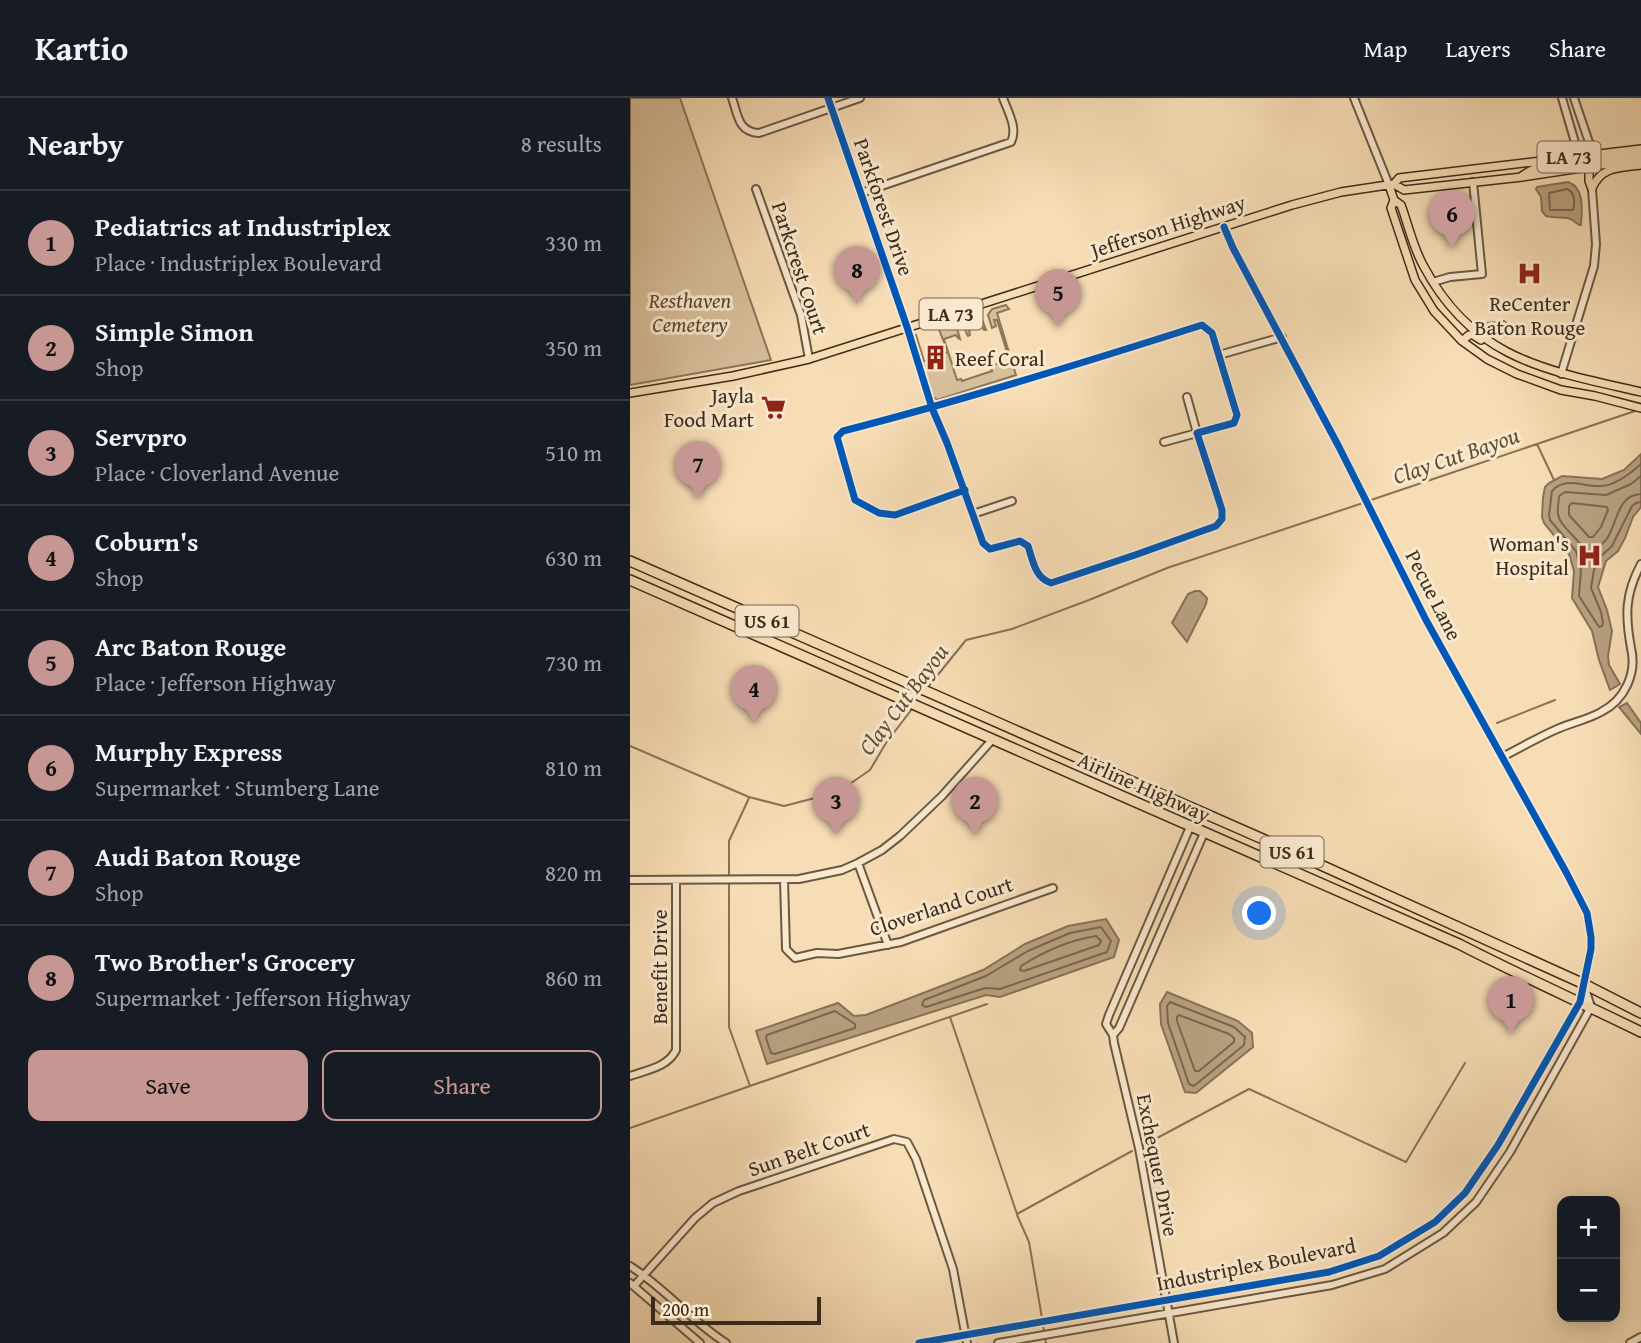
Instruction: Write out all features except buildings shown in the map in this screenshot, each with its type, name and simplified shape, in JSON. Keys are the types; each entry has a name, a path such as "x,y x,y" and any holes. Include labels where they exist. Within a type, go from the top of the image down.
{"highway":[{"name":"Airline Highway","path":"630,561 1281,847 1584,984 1641,1013"},
{"name":"Airline Highway","path":"630,580 1458,944 1641,1032"},
{"path":"676,600 684,584"},
{"path":"790,650 797,634"},
{"path":"992,740 999,723"},
{"path":"1190,827 1199,811"},
{"path":"1204,833 1212,817"},
{"path":"1273,862 1281,847"}],"main road":[{"name":"Jefferson Highway","path":"1391,185 1399,178 1593,154 1641,151"},
{"path":"1592,189 1588,168 1591,162 1641,151"},
{"path":"1522,177 1530,170 1576,162 1593,154"},
{"name":"Jefferson Highway","path":"630,393 733,376 808,359 1305,201 1391,185 1404,190 1641,162"},
{"path":"1592,189 1597,177 1603,173 1641,162"},
{"path":"1391,185 1394,200 1391,208 1415,280 1434,311 1462,341 1487,359 1522,376 1561,390 1641,408"},
{"path":"1394,200 1401,205 1421,263 1457,317 1491,343 1515,357 1561,374 1641,392"},
{"path":"1462,341 1469,335 1474,335 1485,344 1491,343"},
{"path":"1522,376 1544,379 1550,370"}],"street":[{"path":"732,98 743,128 749,133 759,133 860,98"},
{"name":"Parkforest Drive","path":"828,98 932,408 984,543 990,549 1020,541 1028,546 1038,575 1048,583 1216,526 1222,519 1222,510 1197,433"},
{"path":"861,193 1011,142 1014,136 1013,126 1003,98"},
{"path":"1354,98 1391,185"},
{"path":"1562,98 1579,156"},
{"path":"1574,98 1593,154"},
{"path":"1433,282 1450,277 1482,274 1473,182"},
{"name":"Parkcrest Court","path":"756,189 801,315 808,359"},
{"path":"1561,374 1594,266 1596,254 1592,189"},
{"name":"Pecue Lane","path":"1223,227 1377,519 1426,620 1587,913 1591,949 1584,984"},
{"path":"965,490 895,515 879,513 855,500 836,437 844,431 1027,381 1202,325 1212,333 1237,415 1234,423 1164,442"},
{"path":"1219,355 1282,337"},
{"path":"1187,397 1197,433"},
{"path":"973,514 1012,501"},
{"path":"1502,757 1556,730 1603,712 1621,695 1632,671 1633,659 1627,625 1627,604 1632,581 1641,564"},
{"path":"630,880 799,879 827,874 858,863 900,836 942,796 992,740"},
{"path":"1126,1010 1113,1005 1190,827"},
{"path":"1113,1035 1119,1028 1204,833"},
{"path":"858,863 888,944"},
{"path":"1175,863 1188,869"},
{"name":"Benefit Drive","path":"630,1076 666,1063 675,1054 677,1046 676,880"},
{"name":"Cloverland Court","path":"785,880 786,949 794,958 817,953 838,954 911,939 1053,888"},
{"path":"1162,892 1175,898"},
{"path":"1142,939 1154,945"},
{"path":"1584,984 1591,1007"},
{"name":"Industriplex Boulevard","path":"919,1343 966,1339 1329,1272 1379,1256 1435,1222 1465,1193 1498,1145 1580,1002 1584,984"},
{"name":"Exchequer Drive","path":"1113,1005 1106,1024 1113,1035 1139,1148 1174,1343"},
{"name":"Industriplex Boulevard","path":"998,1343 1332,1285 1385,1269 1443,1233 1476,1202 1510,1152 1591,1007"},
{"name":"Sun Belt Court","path":"632,1284 644,1275 695,1218 713,1203 739,1191 894,1139 907,1142 916,1159 953,1269 966,1339"},
{"path":"630,1266 644,1275 708,1332 726,1343"},
{"path":"632,1284 700,1343"},
{"path":"1630,1343 1641,1337"}],"green space":[{"name":"Resthaven Cemetery","path":"630,98 680,98 771,360 630,385"},
{"path":"1006,305 1009,309 997,313 1016,375 937,400 931,395 913,335 916,335 924,361 928,361 930,367 944,363 942,354 948,352 938,327 951,322 956,325 960,339 956,335 944,339 957,380 962,381 992,371 991,366 1003,362 1005,367 1011,365 997,320 994,320 996,326 992,328 988,315 992,309"},
{"path":"977,315 982,319 986,330 982,326 969,330 968,336 964,321"}],"water":[{"path":"1568,182 1580,194 1581,225 1567,218 1546,216 1542,211 1537,187"},
{"path":"1504,321 1510,325 1509,337 1488,325"},
{"path":"1641,454 1641,507 1633,517 1618,551 1606,561 1598,587 1612,631 1609,665 1620,684 1610,690 1592,631 1572,598 1574,571 1569,554 1544,523 1543,497 1545,487 1562,476 1602,479 1624,470"},
{"path":"1200,591 1207,598 1187,642 1172,623 1188,594"},
{"path":"1627,703 1641,723 1641,734 1619,707"},
{"path":"1106,919 1119,940 1114,957 1000,997 986,995 767,1064 756,1031 838,1003 854,1016 866,1015 983,970 1025,944 1068,926"},
{"path":"1167,992 1238,1021 1252,1033 1253,1047 1196,1093 1185,1092 1161,1024 1160,1004"}],"waterway":[{"name":"Clay Cut Bayou","path":"1368,501 1638,410"},
{"path":"1537,444 1554,480"},
{"name":"Clay Cut Bayou","path":"928,687 966,640 1012,629 1167,568 1363,503"},
{"path":"1497,723 1555,700"},
{"name":"Clay Cut Bayou","path":"630,746 749,797 784,806 838,792 870,770 886,743 912,709"},
{"path":"729,876 729,841 749,798"},
{"path":"630,1128 750,1086 729,1027 729,882"},
{"path":"750,1086 987,1004"},
{"path":"950,1017 1017,1214 1132,1151"},
{"path":"1144,1145 1249,1089 1406,1162 1465,1063"},
{"path":"1017,1215 1029,1242 1042,1318"},
{"path":"1043,1325 1044,1331"},
{"path":"1045,1338 1046,1343"}],"cycle path":[{"path":"828,98 907,327 932,408 947,443 983,543 990,549 1020,541 1028,546 1038,573 1051,583 1216,526 1222,519 1222,510 1197,433 1234,423 1237,415 1212,333 1202,325 1023,381 933,407 888,419 843,431 837,437 855,500 879,513 895,515 965,490"},
{"path":"919,1343 1329,1272 1379,1256 1435,1222 1465,1193 1498,1145 1580,1002 1591,949 1587,913 1426,620 1224,227"}],"place":[{"name":"Murphy Express","path":"1452,248"},
{"name":"ReCenter Baton Rouge","path":"1530,274"},
{"name":"Two Brother's Grocery","path":"857,304"},
{"name":"Arc Baton Rouge","path":"1058,327"},
{"name":"Reef Coral","path":"935,358"},
{"name":"Jayla Food Mart","path":"774,407"},
{"name":"Audi Baton Rouge","path":"698,499"},
{"name":"Woman's Hospital","path":"1589,555"},
{"name":"Coburn's","path":"754,723"},
{"name":"Servpro","path":"836,835"},
{"name":"Simple Simon","path":"975,835"},
{"name":"Pediatrics at Industriplex","path":"1511,1034"}]}
